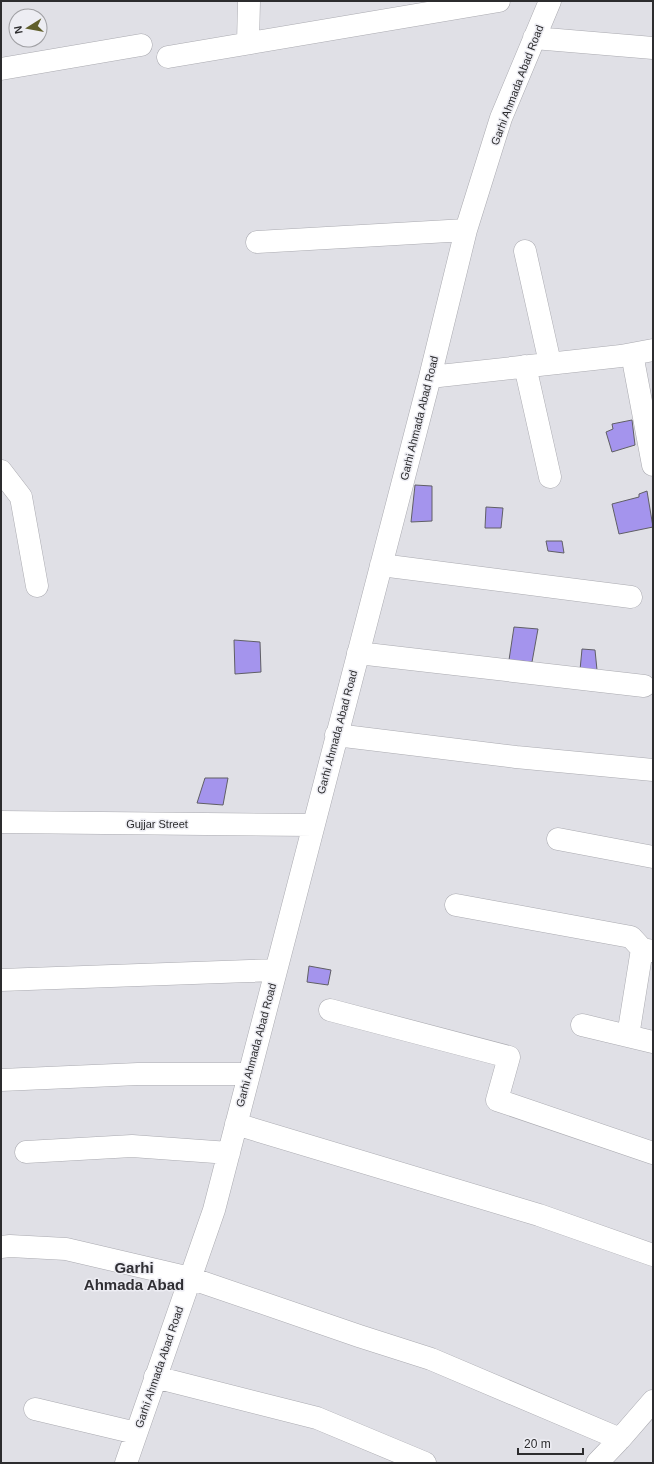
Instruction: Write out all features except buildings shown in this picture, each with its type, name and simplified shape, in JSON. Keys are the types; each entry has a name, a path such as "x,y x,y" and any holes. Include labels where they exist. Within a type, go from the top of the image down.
{"street":[{"path":"248,43 249,1"},
{"path":"168,57 499,1"},
{"name":"Garhi Ahmada Abad Road","path":"126,1463 214,1210 430,377 466,230 501,118 550,1"},
{"path":"534,38 653,48"},
{"path":"1,69 141,45"},
{"path":"257,242 466,230"},
{"path":"525,251 550,363"},
{"path":"430,377 643,352 653,465"},
{"path":"524,366 550,477"},
{"path":"1,471 21,497 37,586"},
{"path":"381,565 631,596"},
{"path":"358,653 644,686"},
{"path":"336,735 516,757 653,770"},
{"name":"Gujjar Street","path":"1,822 313,825"},
{"path":"558,839 653,857"},
{"path":"456,905 631,937 647,950 628,1036"},
{"path":"1,980 276,970"},
{"path":"330,1010 509,1057 497,1100 653,1153"},
{"path":"582,1025 653,1042"},
{"path":"1,1080 138,1074 249,1074"},
{"path":"236,1124 539,1216 653,1256"},
{"path":"26,1152 132,1146 229,1153"},
{"path":"1,1247 10,1246 66,1249 190,1278 431,1359 620,1439"},
{"path":"155,1377 317,1418 425,1463"},
{"path":"35,1409 136,1433"},
{"path":"597,1463 650,1410"}],"district":[{"name":"Garhi Ahmada Abad","path":"134,1276"}]}
